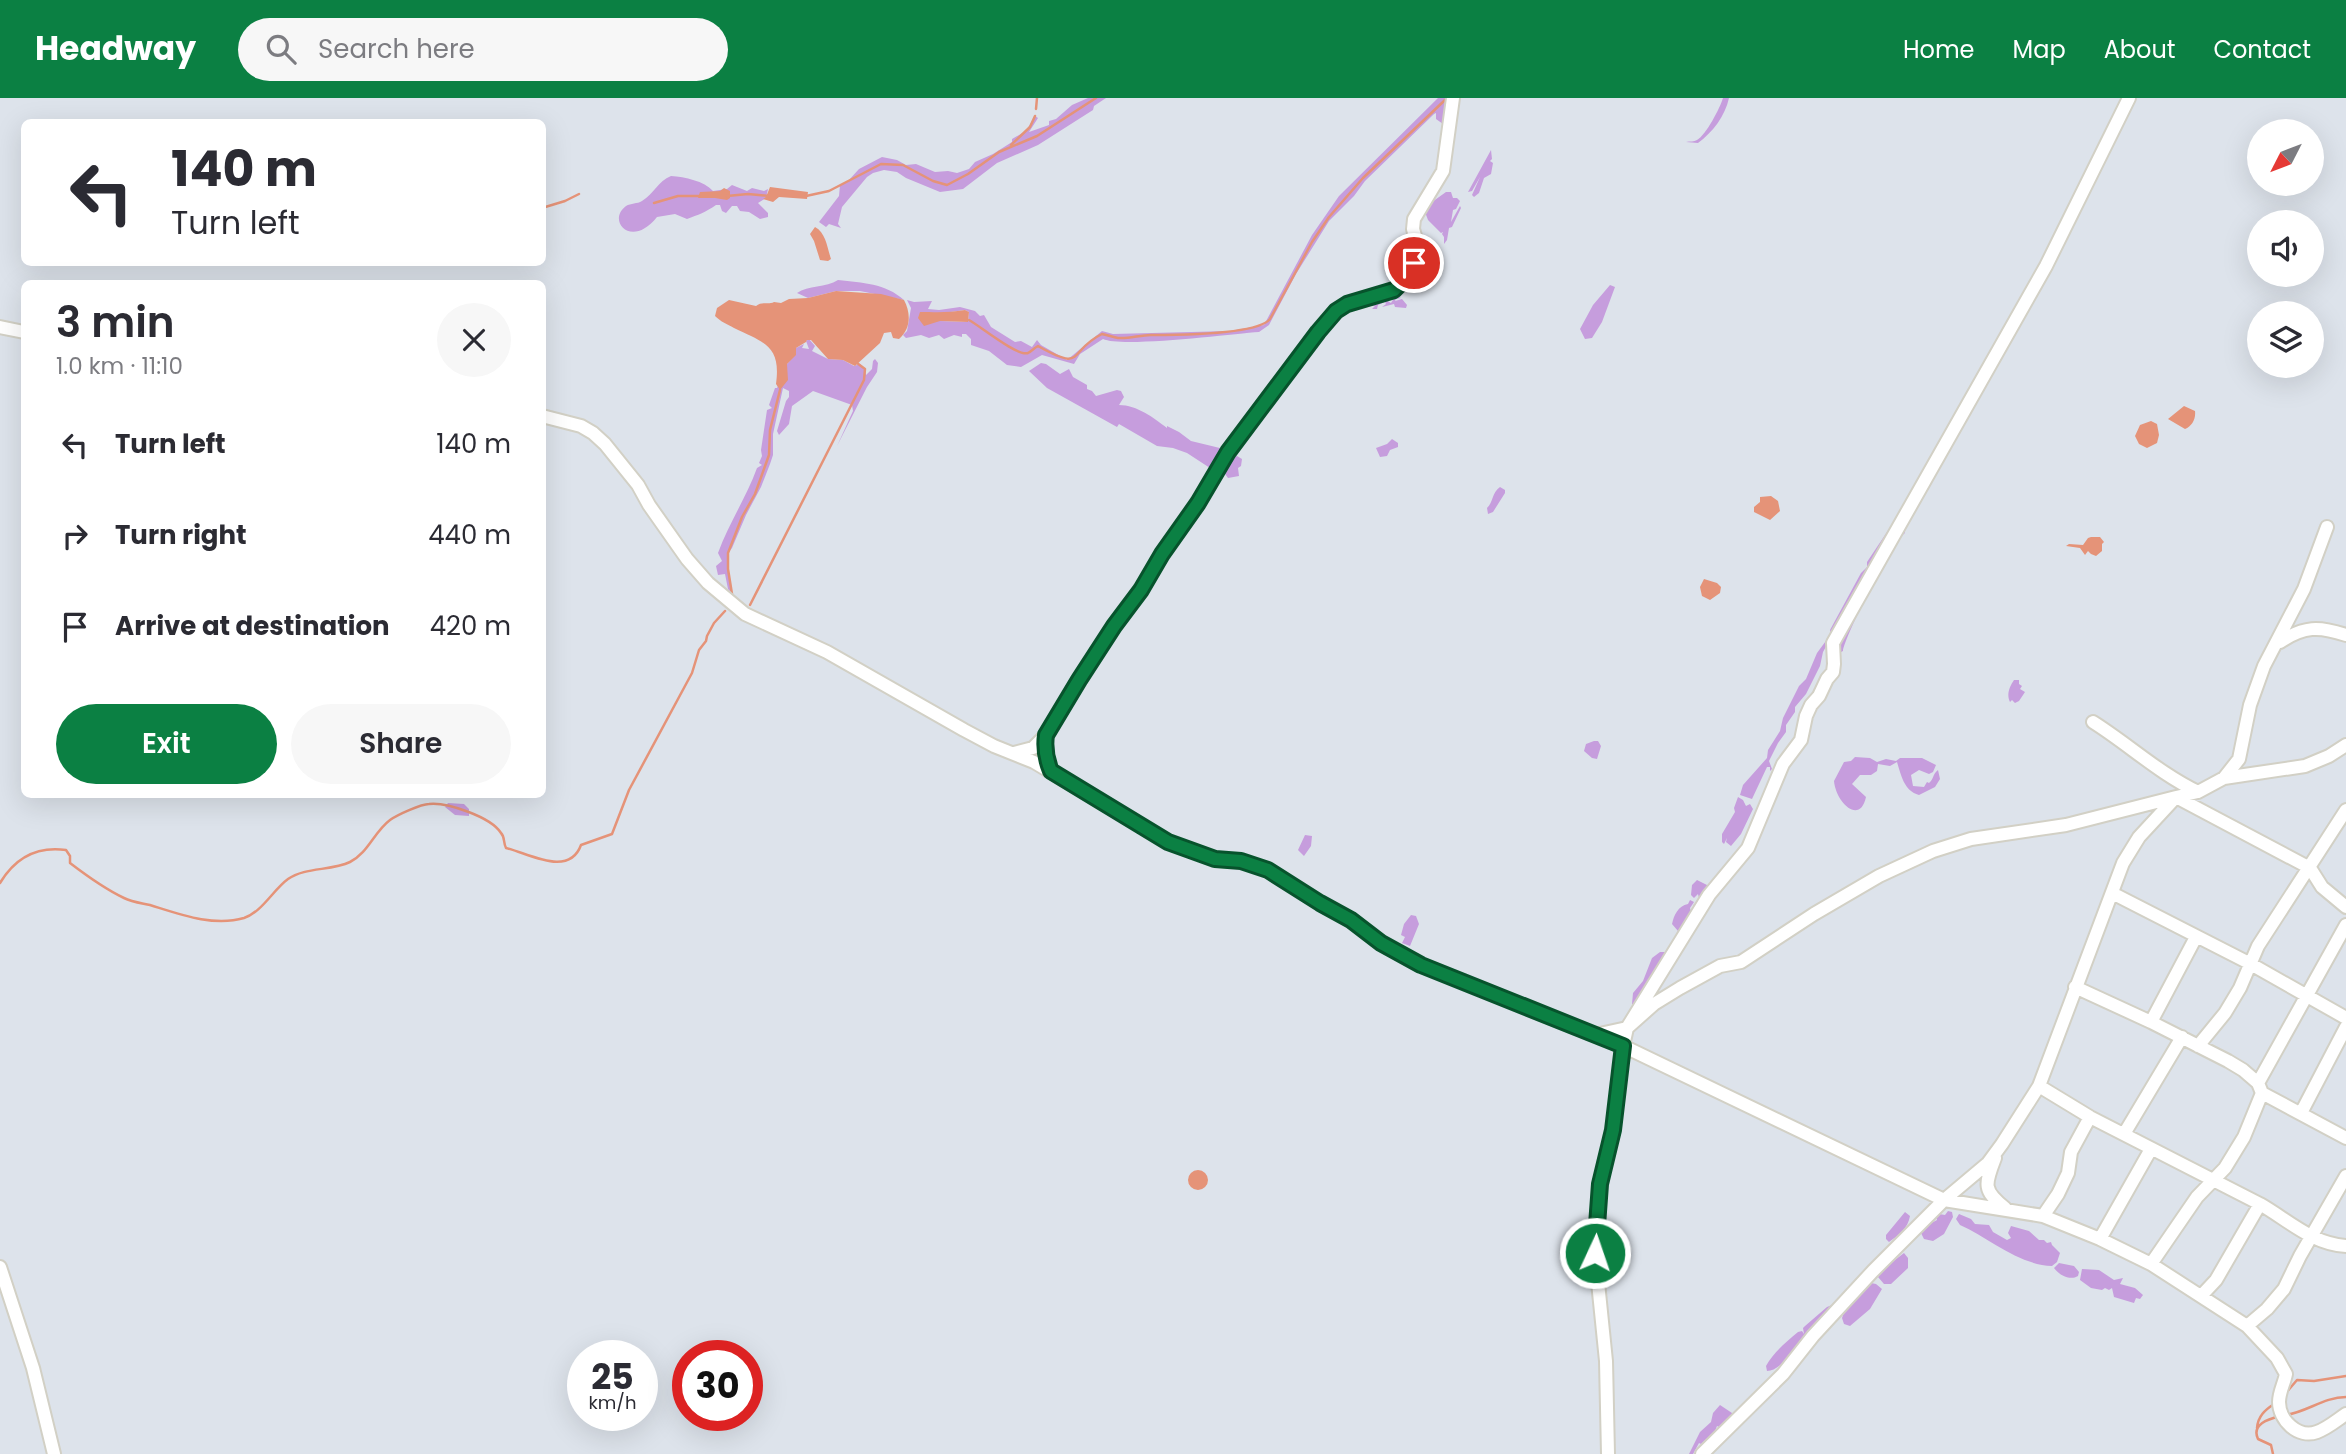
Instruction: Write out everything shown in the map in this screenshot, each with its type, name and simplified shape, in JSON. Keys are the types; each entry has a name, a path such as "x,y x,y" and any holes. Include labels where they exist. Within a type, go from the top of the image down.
{"street":[{"path":"1014,753 1033,748 1046,735 1114,626 1198,503 1228,452 1318,332 1336,311 1347,304 1394,290 1405,279 1417,253 1414,219 1443,171 1453,98"},
{"path":"1608,1454 1606,1361 1595,1253 1600,1184 1613,1130 1627,1028 1709,895 1748,848 1783,764 1801,740 1811,705 1833,671 1833,643 2046,266 2129,98"},
{"path":"0,327 21,331"},
{"path":"546,417 581,426 599,438 638,485 687,559 708,583 744,614 827,652 964,730 1051,771 1168,842 1215,859 1241,861 1268,870 1351,920 1381,943 1421,965 1623,1046 1944,1200 2043,1216 2100,1239 2151,1264 2247,1326 2277,1358 2286,1374 2279,1403 2281,1416 2286,1422 2304,1433 2315,1433 2346,1413"},
{"path":"2224,778 2239,759 2250,705 2264,666 2304,589 2327,527"},
{"path":"2276,644 2306,629 2319,628 2346,635"},
{"path":"2093,722 2182,784 2198,792"},
{"path":"1046,735 1044,746 1051,771"},
{"path":"1594,1035 1627,1028 1654,1004 1680,988 1720,966 1741,962 1846,895 1933,851 1971,839 2066,825 2198,792 2224,778 2305,766 2346,745"},
{"path":"2176,797 2310,868 2322,887 2346,907"},
{"path":"1702,1454 1783,1374 1813,1336 1873,1271 1944,1200 1988,1163 1997,1151 2039,1086 2123,863 2139,837 2176,797"},
{"path":"2198,1046 2225,1013 2240,988 2258,946 2346,810"},
{"path":"2112,893 2346,1018"},
{"path":"2151,1264 2182,1217 2225,1168 2244,1137 2260,1088 2306,996 2346,925"},
{"path":"2151,1021 2196,937"},
{"path":"2076,987 2151,1021 2243,1070 2260,1088 2346,1138"},
{"path":"2301,1113 2346,1027"},
{"path":"2124,1135 2182,1037"},
{"path":"2039,1086 2090,1117 2260,1204 2310,1237 2325,1243 2346,1245"},
{"path":"2043,1216 2058,1194 2068,1172 2071,1152 2090,1117"},
{"path":"2100,1239 2151,1149"},
{"path":"1997,1151 1988,1175 1988,1191 2007,1209"},
{"path":"2247,1326 2284,1289 2310,1237 2346,1176"},
{"path":"2201,1296 2216,1280 2260,1204"},
{"path":"0,1267 30,1357 54,1454"}],"shaded area":[{"path":"1088,98 1106,98 1094,106 1093,110 1038,145 997,163 963,189 940,192 897,172 884,170 867,177 842,207 838,224 841,228 829,224 826,227 819,222 839,196 840,185 859,169 882,157 906,165 916,164 935,172 957,173 969,169 975,162 1012,142 1012,139 1026,131 1035,116 1038,118 1029,132 1049,125 1049,121 1056,119 1072,105"},
{"path":"1438,98 1448,98 1443,124 1436,119 1436,113 1434,114 1365,181 1329,221 1269,325 1259,332 1131,342 1103,339 1080,354 1074,364 1042,355 1021,367 1007,365 989,351 971,345 971,339 966,334 944,339 939,335 906,338 903,335 907,331 911,308 907,300 932,301 928,309 960,307 975,311 980,316 984,315 991,327 1015,342 1021,341 1032,347 1037,340 1067,360 1102,331 1113,334 1230,331 1264,325 1312,235 1339,196","holes":["927,312 969,312 968,322 940,321"]},
{"path":"1723,98 1729,98 1725,111 1709,134 1698,143 1686,142 1696,141 1701,137"},
{"path":"1491,150 1491,174 1484,178 1479,193 1474,197 1472,195 1480,177 1472,191 1468,192"},
{"path":"671,176 694,180 713,191 727,189 732,185 747,191 752,188 764,191 768,189 766,198 758,203 768,213 768,217 760,219 749,212 740,211 737,206 732,206 726,213 720,205 716,205 687,219 675,214 657,217 639,231 631,232 620,225 621,212 626,206 646,198"},
{"path":"770,187 808,192 807,199 779,197 773,202 763,199"},
{"path":"724,188 730,191 730,198 727,200 698,198 700,192 720,191"},
{"path":"1446,192 1451,192 1453,198 1460,201 1453,210 1451,222 1460,206 1461,208 1449,228 1444,244 1443,232 1428,220 1425,212 1431,200 1432,202"},
{"path":"815,227 826,241 831,259 828,261 820,260 810,234"},
{"path":"838,280 881,287 904,300 860,291 836,291 808,298 797,293"},
{"path":"1610,285 1615,287 1602,322 1592,338 1585,339 1580,329 1593,305"},
{"path":"836,291 881,294 904,300 909,315 906,331 899,339 893,338 891,332 884,333 880,343 855,366 843,360 828,359 811,340 807,340 796,348 796,355 787,364 788,380 780,390 776,384 776,362 769,348 715,316 717,308 729,300 756,306"},
{"path":"1396,295 1401,298 1395,301 1402,299 1407,305 1406,308 1395,307 1394,304 1382,307 1385,302 1378,305 1377,309 1372,309 1375,306 1365,306 1384,299 1391,303"},
{"path":"920,312 969,312 968,322 940,321 924,326 918,318"},
{"path":"809,339 815,346 812,351 828,359 843,360 854,366 860,364 866,375 872,369 875,359 878,363 877,372 837,446 853,411 852,405 813,391 792,406 789,424 779,435 777,431 789,397 789,391 783,388 773,434 773,455 761,487 728,553 732,594 728,589 725,574 718,575 716,566 722,561 718,553 757,468 762,465 759,463 767,410 772,408 769,405 775,388 787,364 795,355 796,348 804,344 802,348 809,349 806,341"},
{"path":"1041,363 1060,374 1069,369 1073,377 1087,385 1087,389 1096,396 1121,391 1124,397 1119,405 1151,416 1191,441 1224,449 1210,468 1187,453 1157,446 1047,388 1029,371"},
{"path":"2184,406 2195,411 2192,424 2185,429 2168,419"},
{"path":"2151,421 2157,424 2159,435 2157,443 2147,448 2139,444 2135,436 2140,425"},
{"path":"1392,439 1398,443 1398,447 1390,450 1387,456 1380,457 1376,448"},
{"path":"1237,456 1242,459 1238,468 1239,476 1228,478 1223,471 1226,461"},
{"path":"1500,487 1505,493 1493,512 1488,514 1487,508"},
{"path":"1771,496 1778,501 1780,511 1770,520 1754,512 1754,507 1760,502 1760,497"},
{"path":"1893,523 1823,652 1820,666 1806,694 1795,707 1795,712 1786,725 1786,732 1769,761 1772,769 1770,771 1770,767 1767,767 1752,799 1740,795 1743,785 1767,758 1768,750 1780,731 1783,718 1799,686 1806,679 1817,653 1831,634 1830,630 1861,573 1867,567 1867,562"},
{"path":"1903,528 1905,533 1890,553 1870,590 1843,651 1837,654 1835,647"},
{"path":"2091,537 2100,537 2104,542 2102,551 2096,556 2088,551 2085,555 2080,548 2066,546 2083,545"},
{"path":"1704,579 1721,587 1720,593 1710,600 1702,596 1700,587"},
{"path":"2014,680 2019,680 2022,686 2020,689 2025,692 2015,703 2012,700 2010,702 2008,696"},
{"path":"1598,741 1601,746 1597,759 1584,751 1586,744"},
{"path":"1855,757 1870,758 1877,762 1886,759 1896,761 1900,758 1922,758 1936,765 1929,774 1919,770 1911,775 1913,786 1924,787 1938,770 1940,779 1935,787 1919,795 1907,786 1897,762 1890,766 1878,764 1877,771 1871,775 1860,775 1852,784 1866,797 1863,805 1854,810 1843,803 1834,781 1844,762"},
{"path":"1738,797 1753,809 1741,834 1731,846 1726,842 1727,838 1724,844 1722,842 1722,834 1735,812"},
{"path":"448,803 464,804 469,809 469,816 455,815 445,807"},
{"path":"1305,835 1312,836 1311,846 1304,856 1298,850"},
{"path":"1697,880 1709,886 1703,898 1699,898 1698,894 1694,898 1691,895 1692,885"},
{"path":"1690,900 1694,902 1690,908 1691,912 1694,904 1699,904 1635,1005 1632,1004 1633,993 1643,981 1652,958 1665,952 1674,940 1678,931 1672,924 1675,914"},
{"path":"1411,915 1416,916 1419,924 1410,946 1402,943 1405,937 1401,935 1404,924"},
{"path":"1198,1170 1205,1173 1208,1180 1205,1187 1198,1190 1191,1187 1188,1180 1191,1173"},
{"path":"1948,1211 1952,1212 1953,1217 1944,1234 1933,1241 1924,1239 1921,1233 1926,1226 1937,1220 1936,1216 1945,1215"},
{"path":"1905,1212 1910,1216 1907,1224 1900,1234 1889,1242 1886,1235"},
{"path":"1959,1214 1971,1219 1975,1224 1989,1225 1993,1232 2007,1240 2011,1238 2008,1233 2011,1226 2029,1231 2039,1240 2051,1242 2060,1253 2057,1262 2052,1266 2016,1256 1960,1225 1956,1219"},
{"path":"1904,1253 1908,1258 1908,1268 1891,1284 1884,1284 1878,1277 1882,1270"},
{"path":"2059,1263 2074,1266 2079,1272 2078,1276 2068,1278 2062,1275 2054,1268"},
{"path":"2082,1269 2099,1270 2114,1280 2123,1278 2120,1284 2135,1288 2143,1295 2140,1299 2136,1298 2134,1303 2114,1297 2112,1288 2091,1288 2080,1280"},
{"path":"1871,1283 1882,1289 1870,1309 1850,1326 1844,1324 1842,1318 1847,1305"},
{"path":"1832,1305 1799,1346 1775,1369 1767,1371 1766,1366 1780,1348 1798,1332 1802,1331 1804,1334 1803,1328"},
{"path":"1720,1405 1732,1415 1721,1428 1717,1426 1715,1431 1699,1443 1693,1454 1689,1454 1700,1432 1711,1422 1713,1413"}],"waterway":[{"path":"1036,109 1037,98"},
{"path":"806,196 829,191 881,164 903,165 933,181 947,185 999,152 1037,136 1096,98"},
{"path":"969,320 1023,353 1028,353 1038,346 1070,359 1102,334 1118,338 1195,334 1233,331 1262,324 1270,319 1312,242 1329,217 1363,178 1445,100"},
{"path":"1011,145 1030,127 1035,116"},
{"path":"546,207 579,194"},
{"path":"654,203 678,196 699,196"},
{"path":"727,196 769,196"},
{"path":"750,605 864,380 865,369 857,363"},
{"path":"732,594 728,553 742,517 755,494 769,455 770,430 780,390"},
{"path":"0,883 13,867 28,856 46,850 66,850 70,863 127,899 208,920 244,918 262,906 288,879 350,862 362,853 390,820 429,804 457,808 488,821 502,835 506,848 547,861 567,860 575,855 581,845 612,834 629,790 692,673 699,650 714,623 725,611"},
{"path":"2285,1394 2297,1380 2314,1381 2346,1376"},
{"path":"2286,1415 2330,1399 2346,1397"},
{"path":"2257,1428 2262,1414 2274,1404"},
{"path":"2273,1454 2271,1445 2258,1439 2256,1434 2262,1423 2280,1416"}],"route":[{"path":"1414,263 1405,279 1394,290 1347,304 1336,311 1228,452 1198,503 1114,626 1046,735 1046,758 1051,771 1066,782 1168,842 1215,859 1241,861 1268,870 1334,909 1401,955 1445,976 1623,1046 1613,1130 1600,1184 1595,1253"}]}
